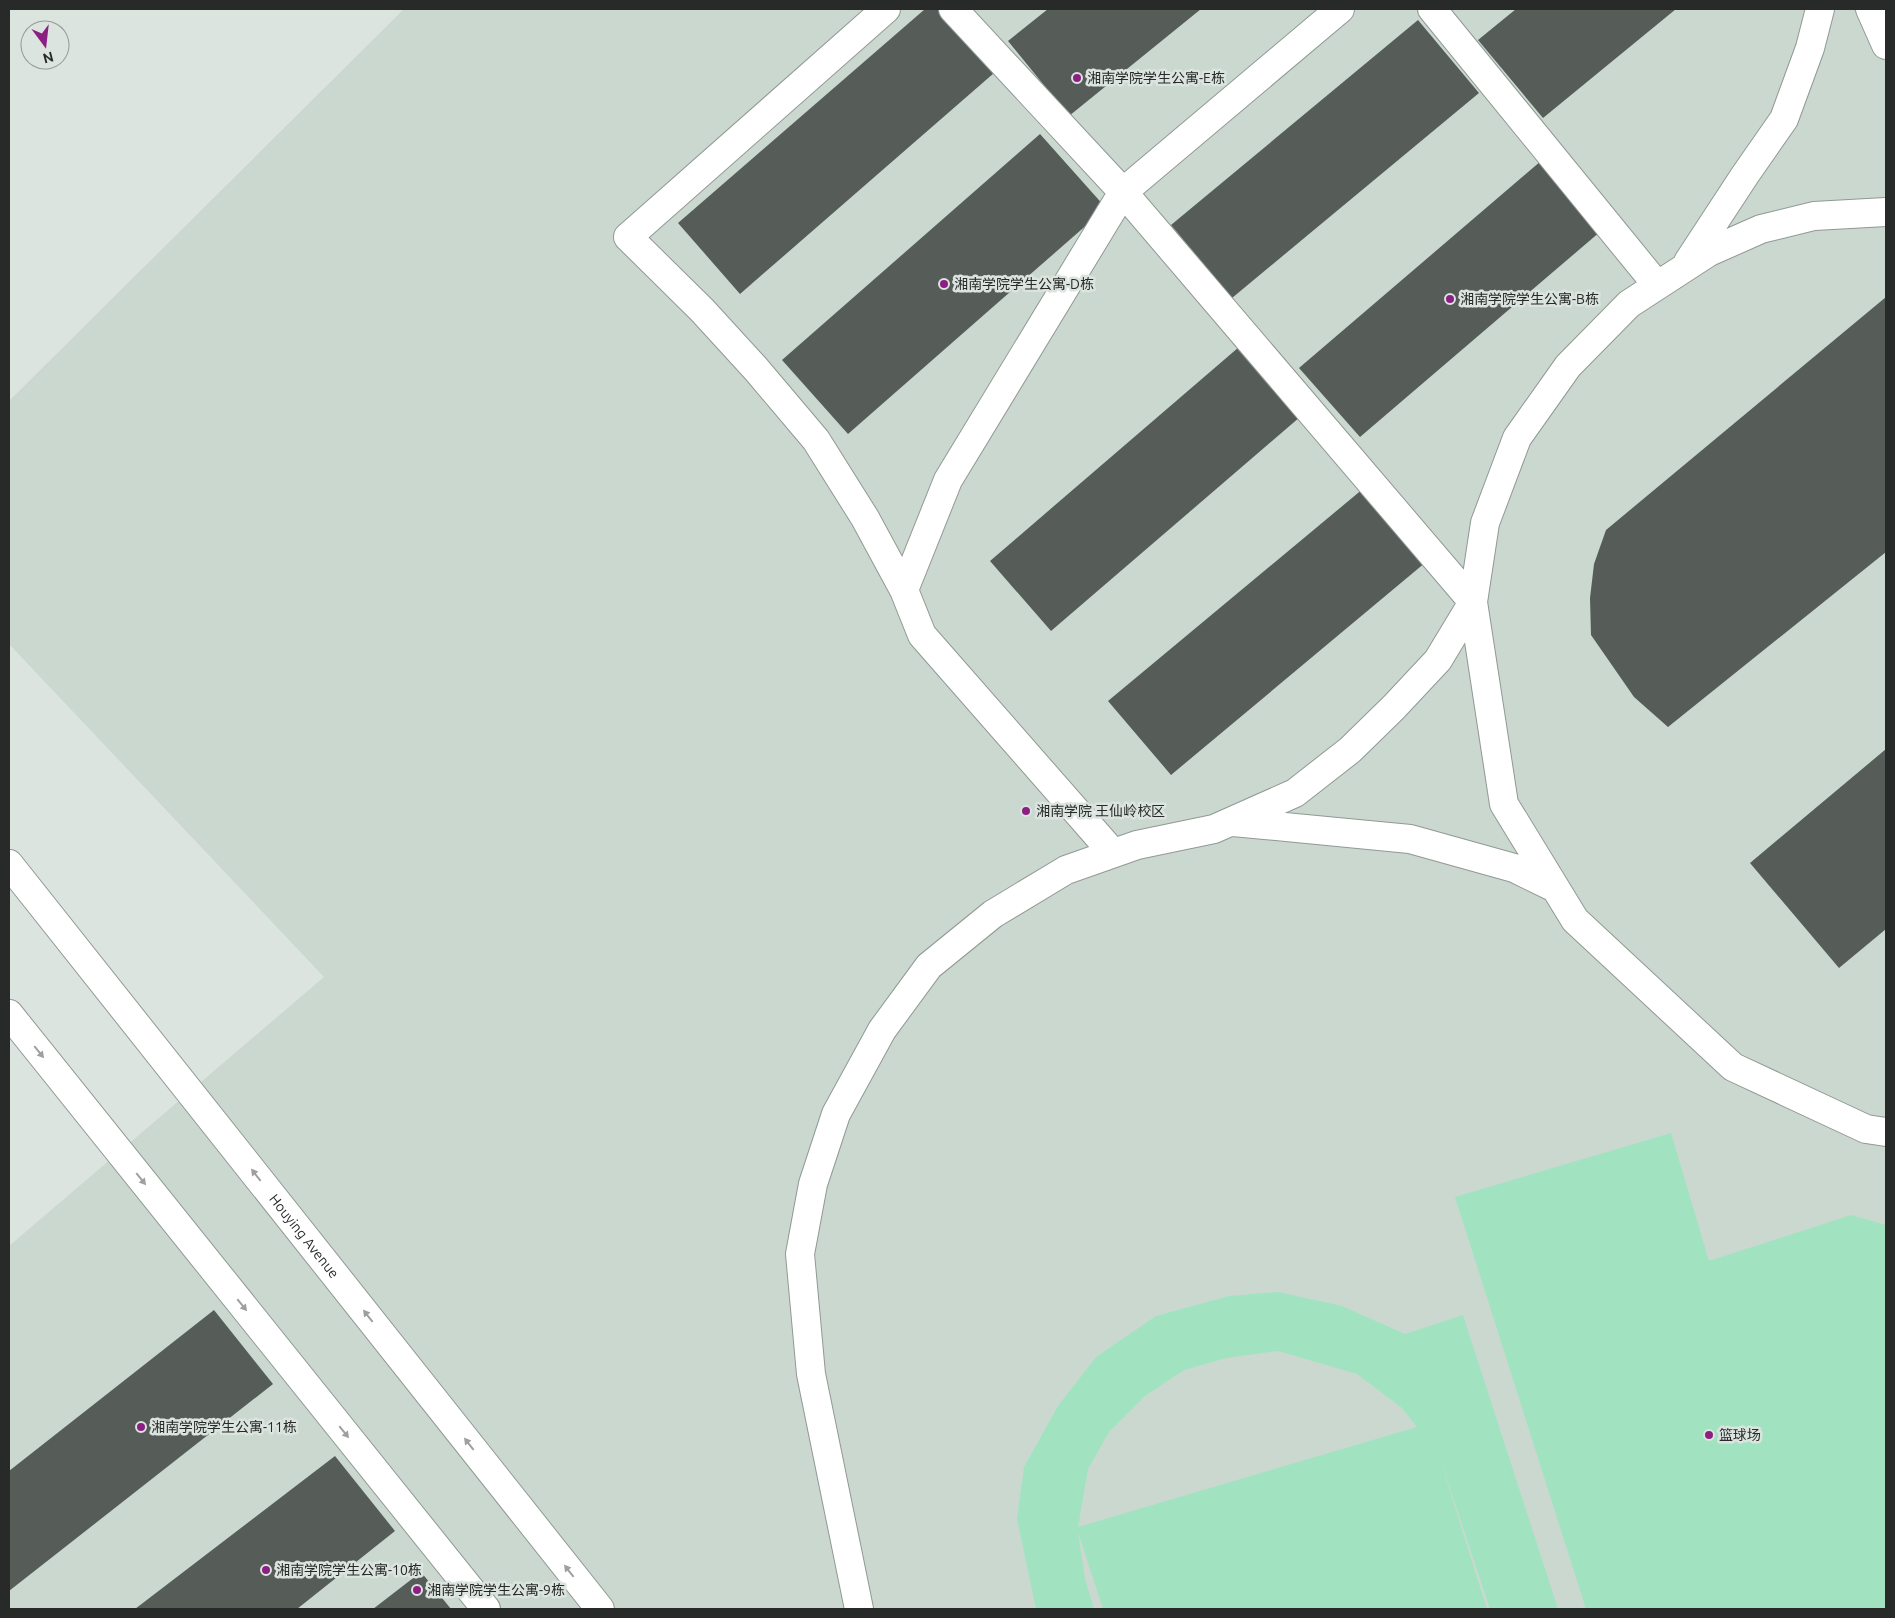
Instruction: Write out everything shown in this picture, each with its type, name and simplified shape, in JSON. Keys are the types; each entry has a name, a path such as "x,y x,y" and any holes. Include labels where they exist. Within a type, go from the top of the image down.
{"street":[{"path":"886,9 628,237 702,310 756,369 816,440 865,518 904,590 922,635 1113,853"},
{"path":"953,9 1123,192 1473,602"},
{"path":"904,590 948,480 1123,192 1340,9"},
{"path":"1432,9 1657,285"},
{"path":"1685,268 1745,175 1784,120 1810,48 1820,9"},
{"path":"1870,9 1886,45"},
{"path":"1886,212 1814,216 1761,229 1709,252 1629,304 1568,366 1517,438 1485,523 1473,602 1504,804 1575,920 1733,1067 1866,1129 1886,1132"},
{"path":"859,1609 811,1374 800,1254 813,1184 836,1114 882,1030 929,966 994,914 1066,870 1137,844 1214,829 1295,793 1350,750 1394,708 1438,660 1473,602"},
{"path":"1232,821 1410,839 1514,868 1556,888"},
{"name":"Houying Avenue","path":"9,864 600,1609"},
{"path":"9,1014 486,1609"}],"shaded area":[{"name":"湘南学院 王仙岭校区","path":"404,9 1886,9 1886,1609 9,1609 9,1246 324,977 9,644 9,401"}],"green space":[{"name":"篮球场","path":"1671,1133 1709,1261 1851,1215 1886,1225 1886,1609 1586,1609 1455,1197"},
{"path":"1278,1292 1342,1306 1405,1334 1463,1315 1558,1609 1490,1609 1438,1453 1487,1609 1103,1609 1078,1532 1085,1579 1094,1609 1036,1609 1017,1519 1024,1467 1058,1406 1096,1357 1156,1316 1229,1296","holes":["1278,1351 1357,1374 1402,1408 1417,1427 1078,1527 1088,1469 1109,1432 1145,1396 1184,1370 1226,1358"]}],"building":[{"path":"925,9 938,9 994,73 740,294 678,223"},
{"name":"湘南学院学生公寓-E栋","path":"1048,9 1201,9 1069,116 1008,41"},
{"path":"1516,9 1676,9 1543,118 1478,40"},
{"path":"1418,20 1479,93 1232,298 1171,225"},
{"name":"湘南学院学生公寓-D栋","path":"1040,134 1106,208 848,434 782,360"},
{"name":"湘南学院学生公寓-B栋","path":"1541,161 1601,231 1360,437 1299,368"},
{"path":"1886,297 1886,552 1668,727 1634,697 1591,635 1590,598 1594,564 1606,530"},
{"path":"1239,347 1300,417 1051,631 990,561"},
{"path":"1364,488 1426,562 1171,775 1108,701"},
{"path":"1886,749 1886,929 1839,968 1750,863"},
{"name":"湘南学院学生公寓-11栋","path":"214,1310 273,1384 9,1591 9,1471"},
{"name":"湘南学院学生公寓-10栋","path":"335,1456 395,1531 297,1609 135,1609"},
{"name":"湘南学院学生公寓-9栋","path":"421,1572 451,1609 373,1609"}],"place":[{"name":"湘南学院学生公寓-E栋","path":"1077,78"},
{"name":"湘南学院学生公寓-D栋","path":"944,284"},
{"name":"湘南学院学生公寓-B栋","path":"1450,299"},
{"name":"湘南学院 王仙岭校区","path":"1026,811"},
{"name":"湘南学院学生公寓-11栋","path":"141,1427"},
{"name":"篮球场","path":"1709,1435"},
{"name":"湘南学院学生公寓-10栋","path":"266,1570"},
{"name":"湘南学院学生公寓-9栋","path":"417,1590"}]}
